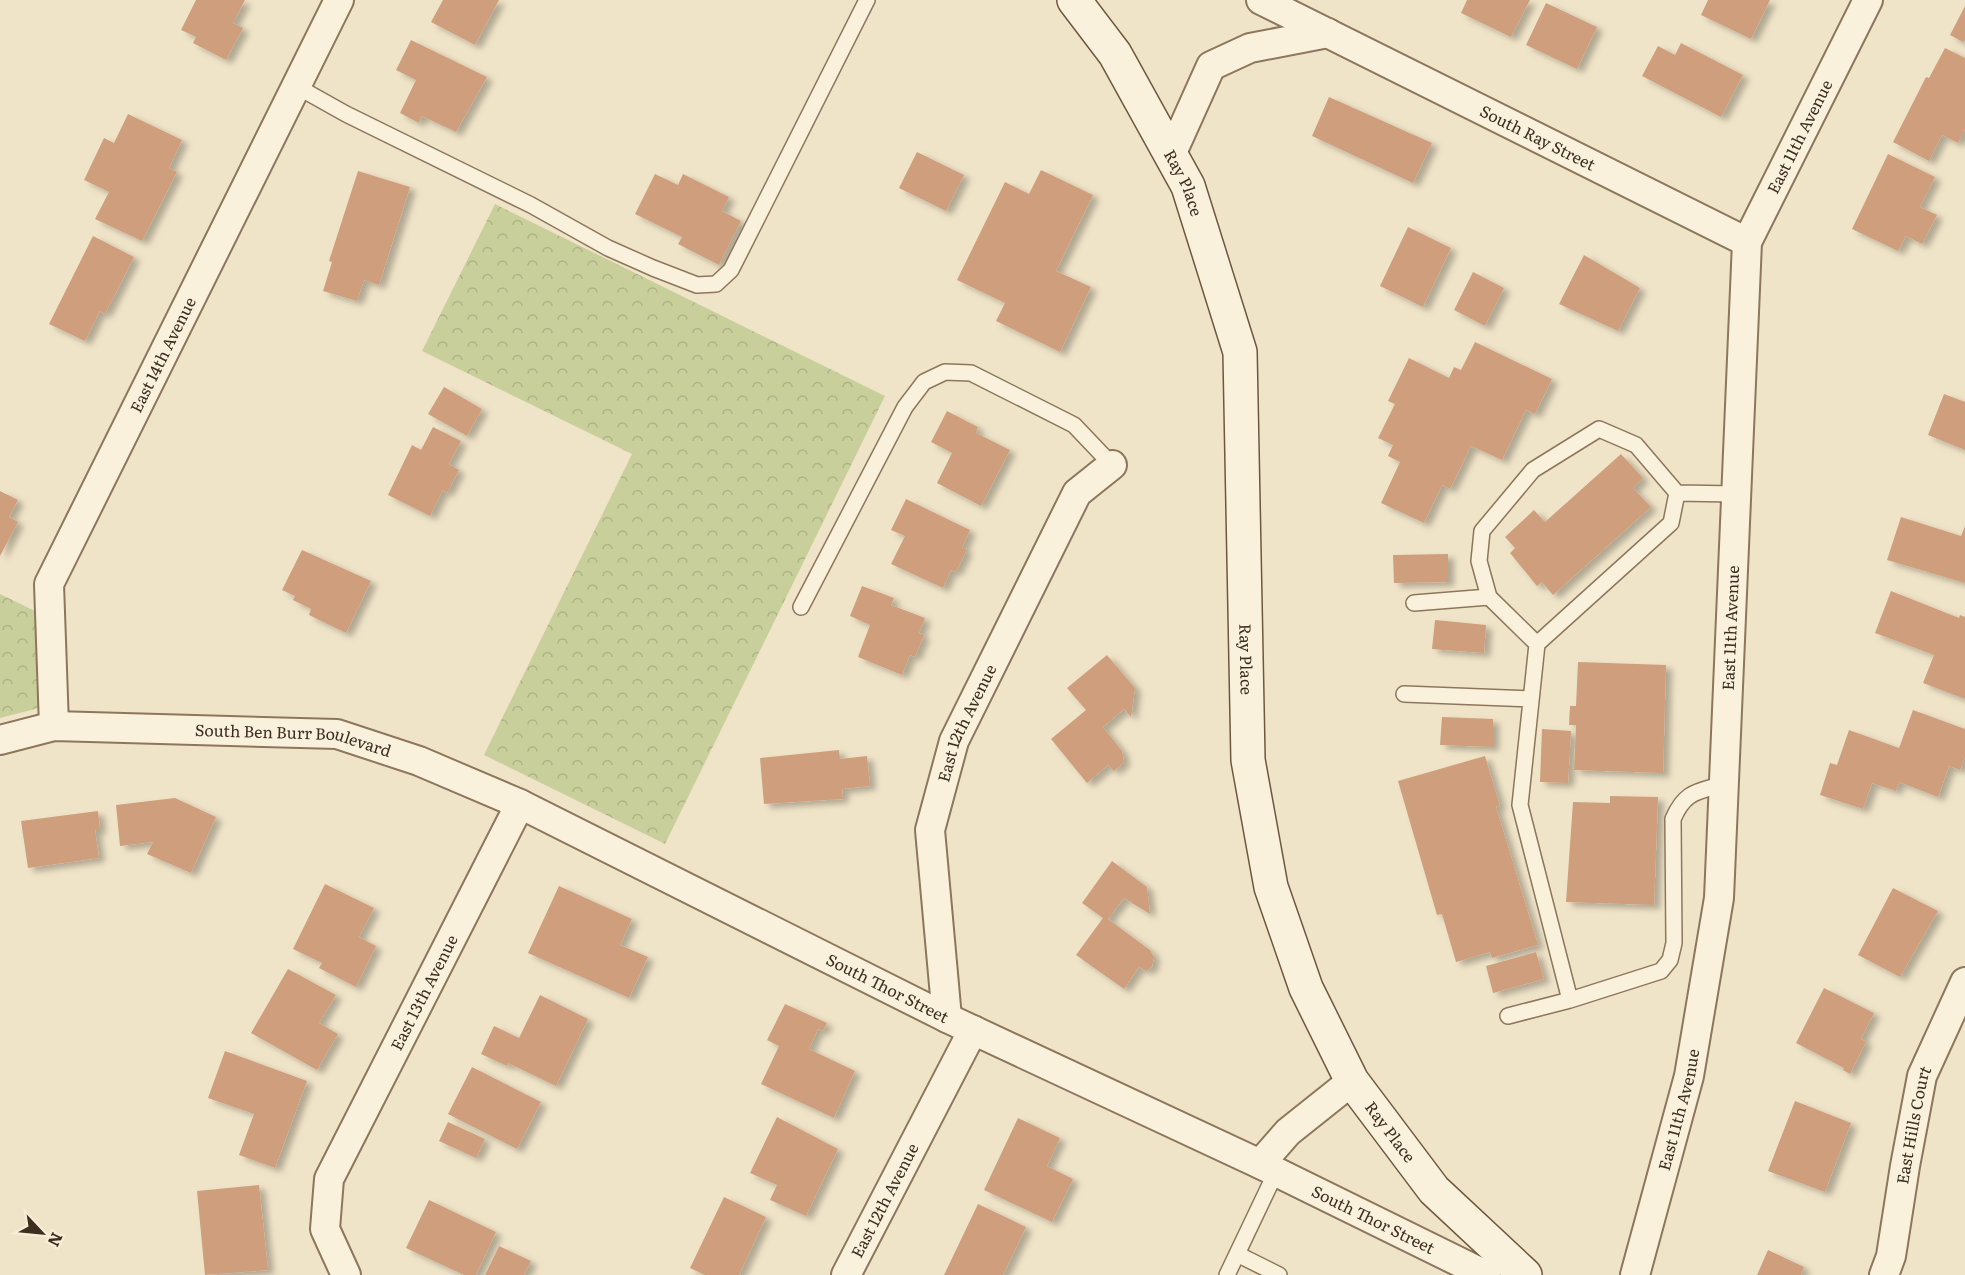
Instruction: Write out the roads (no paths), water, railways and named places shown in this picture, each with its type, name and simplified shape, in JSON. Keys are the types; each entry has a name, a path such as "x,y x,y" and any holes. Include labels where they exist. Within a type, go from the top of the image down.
{"main road":[{"name":"Ray Place","path":"1074,0 1115,54 1188,186 1240,352 1248,760 1271,887 1306,988 1352,1081 1434,1191 1525,1275"}],"street":[{"name":"East 14th Avenue","path":"54,726 49,584 339,0"},
{"name":"South Ray Street","path":"1261,0 1747,242"},
{"name":"East 11th Avenue","path":"1635,1275 1689,1076 1719,898 1747,242 1868,0"},
{"path":"1171,155 1211,66 1250,48 1328,33"},
{"name":"East 12th Avenue","path":"947,1018 930,830 954,741 1077,493 1112,465"},
{"name":"South Ben Burr Boulevard","path":"0,740 54,726 337,734 419,761 520,804"},
{"name":"South Thor Street","path":"520,804 947,1018 1268,1168 1486,1275"},
{"name":"East 13th Avenue","path":"346,1275 325,1230 328,1179 520,804"},
{"name":"East Hills Court","path":"1884,1275 1892,1256 1922,1076 1965,982"},
{"name":"East 12th Avenue","path":"846,1275 973,1030"},
{"path":"1268,1168 1288,1132 1352,1081"}],"lane":[{"path":"296,87 531,205 608,248 697,285 716,284 731,270 867,0"},
{"path":"801,607 905,407 924,382 945,372 971,373 1074,425 1112,465"},
{"path":"1537,644 1489,597 1479,561 1482,531 1533,470 1599,429 1636,445 1677,494"},
{"path":"1677,494 1736,494"},
{"path":"1570,999 1520,805 1537,644 1671,523 1677,494"},
{"path":"1414,603 1489,597"},
{"path":"1404,694 1530,699"},
{"path":"1509,1016 1661,971 1670,960 1674,943 1673,819 1680,801 1695,793 1724,784"},
{"path":"1227,1275 1237,1254 1268,1168"},
{"path":"1237,1254 1279,1275"}]}
